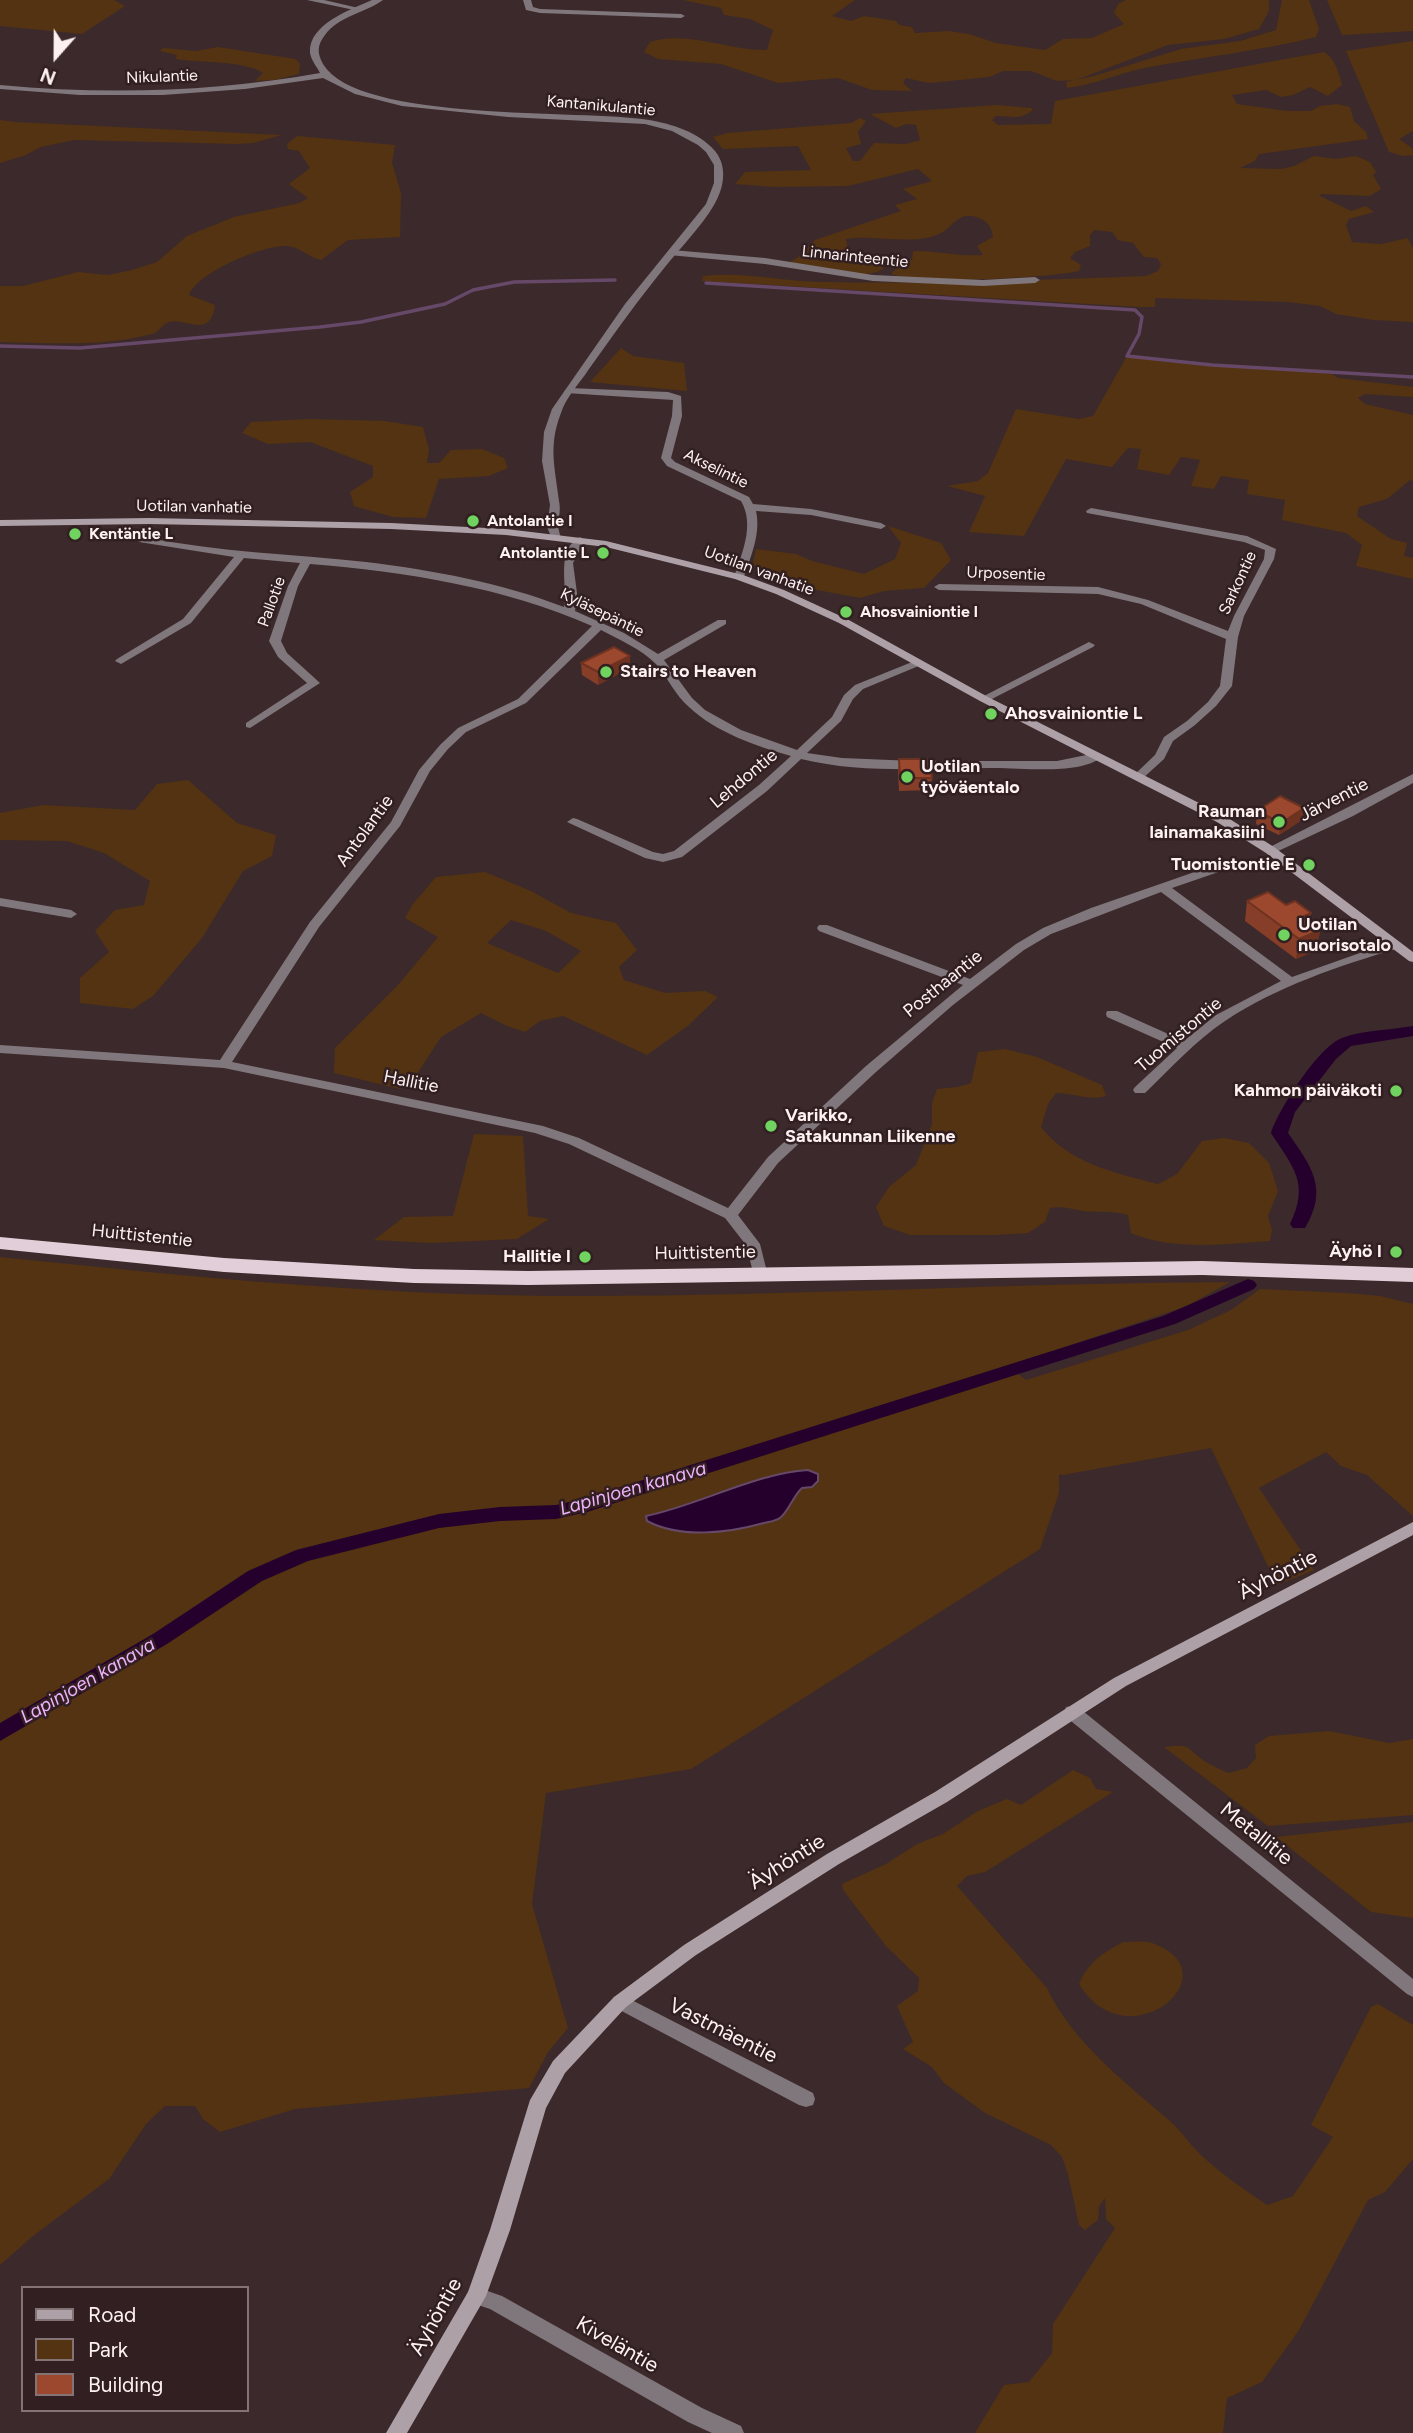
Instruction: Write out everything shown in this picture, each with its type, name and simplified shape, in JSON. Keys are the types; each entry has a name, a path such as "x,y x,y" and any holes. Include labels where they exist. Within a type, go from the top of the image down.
{"highway":[{"name":"Huittistentie","path":"0,1243 224,1265 414,1276 528,1278 760,1272 1202,1268 1413,1275"}],"main road":[{"name":"Uotilan vanhatie","path":"0,523 149,521 391,526 556,537 664,556 738,577 780,592 843,621 984,699 1221,819 1270,850 1413,958"},
{"name":"Äyhöntie","path":"396,2433 477,2296 537,2106 559,2067 620,2002 690,1950 1119,1682 1413,1528"}],"street":[{"path":"311,0 359,9"},
{"path":"324,75 314,58 317,40 336,21 379,0"},
{"path":"527,0 529,8 540,11 681,16"},
{"name":"Nikulantie","path":"0,87 79,93 202,90 250,87 324,75"},
{"name":"Kantanikulantie","path":"324,75 354,91 404,105 626,119 659,124 691,136 714,155 722,173 720,186 710,205 628,306 557,409 549,432 547,461 555,505 552,527 556,537"},
{"name":"Linnarinteentie","path":"672,253 765,261 873,278 984,283 1035,280"},
{"name":"Akselintie","path":"569,391 668,395 678,398 677,416 666,458 671,464 745,499 751,507 811,512 881,526"},
{"path":"738,577 747,553 753,518 751,507"},
{"name":"Sarkontie","path":"1091,511 1247,539 1271,549 1269,559 1239,616 1232,637 1226,686 1191,723 1168,739 1160,757 1138,777"},
{"name":"Kyläsepäntie","path":"144,540 173,547 421,574 496,590 569,611 657,659 676,687 701,712 733,731 798,756 855,765 997,764 1050,767 1077,764 1096,757"},
{"path":"569,611 572,593 568,563 580,540"},
{"path":"121,661 187,621 241,555"},
{"name":"Pallotie","path":"250,725 314,683 282,655 275,641 293,586 307,560"},
{"name":"Urposentie","path":"939,587 1055,591 1073,587 1153,604 1232,637"},
{"path":"657,659 722,622"},
{"name":"Antolantie","path":"224,1064 314,925 396,823 425,770 444,747 462,730 522,701 599,626"},
{"path":"984,699 1089,645"},
{"name":"Lehdontie","path":"573,822 649,855 663,858 678,854 763,788 798,756 837,719 848,696 859,687 917,663"},
{"name":"Järventie","path":"1270,850 1349,813 1413,778"},
{"name":"Posthaantie","path":"730,1215 773,1160 871,1069 1020,947 1047,931 1232,863"},
{"path":"1164,888 1292,983"},
{"path":"0,902 71,914"},
{"path":"823,928 973,984"},
{"name":"Tuomistontie","path":"1140,1090 1220,1019 1292,983 1395,945"},
{"path":"1112,1014 1187,1047"},
{"name":"Hallitie","path":"0,1049 224,1064 538,1129 585,1146 730,1215 753,1244 760,1272"},
{"name":"Metallitie","path":"1072,1712 1413,1989"},
{"name":"Vastmäentie","path":"620,2002 806,2099"},
{"name":"Kiveläntie","path":"477,2296 495,2302 695,2415 734,2433"}],"green space":[{"path":"0,0 114,0 125,6 82,34 0,26"},
{"path":"683,0 855,0 832,16 851,21 864,16 896,21 899,25 912,27 915,33 948,31 969,34 996,43 1045,50 1063,39 1092,38 1124,24 1114,13 1118,4 1126,0 1269,0 1269,11 1259,29 1224,39 1168,45 1076,80 1057,81 1031,71 1003,71 990,77 929,83 906,78 903,83 912,91 872,90 838,78 778,83 721,64 658,59 644,52 650,42 679,38 767,50 773,30 750,19 724,15 721,8"},
{"path":"1282,0 1309,0 1319,29 1316,37 1145,68 1067,88 1066,82 1181,49 1240,41 1276,30"},
{"path":"1327,0 1413,0 1413,31 1342,35"},
{"path":"1413,41 1413,131 1399,139 1412,148 1413,155 1403,156 1389,152 1346,51"},
{"path":"218,47 296,59 300,64 299,74 255,81 263,73 233,64 176,59 177,55 160,51 163,48 196,51"},
{"path":"1324,52 1334,62 1342,85 1328,96 1310,87 1281,97 1266,90 1232,95 1237,104 1287,111 1311,111 1320,106 1337,104 1350,107 1354,121 1366,132 1368,139 1259,154 1255,161 1240,168 1281,169 1314,156 1335,159 1356,156 1370,162 1376,172 1373,175 1381,189 1370,196 1320,196 1351,211 1366,206 1374,212 1349,219 1346,225 1352,242 1381,244 1408,238 1413,249 1413,322 1336,314 1320,306 1288,302 1155,298 1155,307 1139,307 702,281 703,276 718,275 811,282 986,281 1146,276 1158,271 1161,264 1157,258 1144,257 1133,243 1118,240 1112,232 1094,230 1090,235 1090,246 1075,252 1070,258 1081,265 1079,271 1013,278 955,280 891,274 898,267 898,261 912,260 913,251 983,255 977,246 993,237 991,229 980,218 972,216 962,217 943,232 928,237 905,240 846,239 849,254 876,262 884,268 876,272 836,273 785,265 800,256 815,240 901,211 895,205 917,199 903,189 932,181 918,169 848,186 772,187 735,184 745,172 811,170 798,146 723,149 713,137 727,133 851,123 860,118 866,121 858,132 861,144 846,148 853,161 860,161 874,143 906,144 920,140 916,125 906,124 896,128 870,114 997,105 1033,110 1018,117 996,116 992,120 998,125 1051,124 1055,101"},
{"path":"0,120 282,135 253,143 237,144 74,140 41,147 0,163"},
{"path":"297,136 395,145 392,163 401,193 400,237 348,240 321,260 285,246 246,255 204,278 189,295 215,305 212,316 203,324 169,322 152,334 115,341 0,342 0,286 23,286 78,272 108,275 132,270 157,262 187,236 234,217 299,203 308,198 289,184 310,168 299,151 288,149 287,144"},
{"path":"621,348 633,356 684,363 687,391 590,382"},
{"path":"1127,356 1212,365 1325,370 1338,378 1413,387 1413,397 1365,394 1358,398 1365,404 1413,415 1413,481 1410,480 1387,499 1359,507 1357,516 1391,539 1407,543 1404,556 1413,558 1413,579 1356,566 1362,545 1346,533 1282,520 1285,500 1247,494 1249,480 1221,476 1214,489 1191,486 1200,460 1181,457 1169,475 1137,469 1141,449 1128,448 1112,467 1066,459 1024,536 969,532 985,496 947,486 978,481 988,473 1016,409 1079,419 1093,416"},
{"path":"308,419 385,421 423,427 429,449 427,463 439,463 451,450 482,449 504,458 508,468 489,476 439,479 426,518 393,517 354,506 350,492 373,477 373,466 310,442 268,444 242,433 251,422"},
{"path":"888,526 941,543 951,560 924,588 884,591 860,598 817,590 752,567 756,549 796,554 812,561 864,574 895,559 901,543"},
{"path":"188,780 237,823 276,835 272,856 243,871 202,938 153,996 133,1009 80,1003 80,978 109,952 95,931 115,910 144,905 150,881 104,853 67,841 0,840 0,813 43,805 135,810 157,784"},
{"path":"485,872 531,891 571,913 616,923 637,950 619,967 624,980 665,993 705,991 718,997 689,1025 647,1055 563,1016 540,1021 525,1032 481,1013 441,1037 415,1077 400,1089 334,1073 335,1048 398,985 438,937 405,918 412,905 436,877","holes":["511,920 546,931 581,951 558,973 487,943"]},
{"path":"1005,1049 1037,1057 1102,1085 1106,1096 1056,1093 1048,1104 1041,1127 1065,1150 1094,1165 1158,1184 1177,1174 1202,1141 1224,1138 1249,1143 1269,1163 1278,1191 1268,1216 1272,1230 1270,1241 1217,1245 1164,1242 1131,1233 1128,1215 1059,1207 1050,1208 1045,1222 1028,1233 910,1235 884,1226 876,1207 889,1187 916,1165 932,1124 932,1103 937,1089 971,1083 978,1052"},
{"path":"474,1134 523,1136 528,1216 549,1219 517,1239 431,1243 374,1240 404,1217 453,1216"},
{"path":"0,1257 277,1283 486,1295 640,1296 1230,1282 1187,1306 1008,1366 1026,1380 1188,1330 1231,1310 1260,1289 1380,1296 1413,1304 1413,1516 1367,1475 1341,1466 1326,1452 1259,1488 1314,1570 1277,1585 1211,1448 1059,1474 1059,1493 1040,1549 691,1769 546,1793 532,1904 568,2028 548,2052 529,2088 295,2109 220,2132 203,2119 195,2106 165,2106 146,2124 109,2179 33,2236 0,2265"},
{"path":"1329,1731 1389,1743 1413,1739 1413,1815 1268,1826 1164,1747 1187,1747 1206,1762 1228,1773 1247,1768 1256,1758 1255,1745 1269,1736"},
{"path":"1073,1770 1090,1778 1096,1789 1113,1792 985,1872 967,1876 957,1886 1047,1988 1058,2008 1085,2044 1226,2176 1267,2205 1293,2196 1333,2137 1311,2125 1371,2007 1378,2004 1413,2025 1413,2159 1385,2192 1368,2200 1299,2330 1262,2382 1227,2398 1223,2433 975,2433 1004,2385 1029,2382 1052,2353 1053,2324 1115,2228 1106,2219 1105,2198 1099,2206 1098,2220 1085,2230 1079,2225 1068,2174 1062,2157 1051,2145 985,2113 944,2083 932,2067 903,2049 913,2042 897,2006 918,1991 919,1978 886,1946 843,1890 842,1884 886,1864 917,1844 943,1834 978,1811 1007,1799 1021,1805"},
{"path":"1413,1822 1413,1918 1371,1912 1276,1837"},
{"path":"1123,1942 1155,1944 1176,1958 1183,1974 1178,1991 1164,2005 1145,2014 1122,2015 1099,2006 1079,1984 1097,1959"}],"shaded area":[{"path":"808,1470 818,1474 818,1481 812,1487 802,1488 783,1515 774,1521 720,1532 689,1532 660,1527 647,1521 646,1516 748,1483 788,1472"}],"building":[{"path":"614,647 630,656 598,672 581,663"},
{"path":"899,759 930,759 932,778 900,778"},
{"path":"1280,796 1304,808 1281,823 1257,811"},
{"path":"1268,892 1286,905 1295,901 1311,913 1302,917 1320,930 1299,939 1247,901"}],"waterway":[{"path":"0,346 80,348 320,327 361,322 445,304 473,290 514,282 615,280"},
{"path":"706,283 1135,310 1142,317 1139,334 1127,356 1212,365 1413,377"},
{"name":"Lapinjoen kanava","path":"1299,1224 1306,1210 1309,1186 1301,1166 1279,1133 1287,1111 1330,1055 1346,1042 1413,1031"},
{"name":"Lapinjoen kanava","path":"0,1733 160,1639 255,1576 303,1555 439,1521 500,1514 556,1512 587,1505 1169,1320 1248,1285"}],"place":[{"name":"Antolantie I","path":"473,521"},
{"name":"Kentäntie L","path":"75,534"},
{"name":"Antolantie L","path":"603,553"},
{"name":"Ahosvainiontie I","path":"846,612"},
{"name":"Stairs to Heaven","path":"606,672"},
{"name":"Ahosvainiontie L","path":"991,714"},
{"name":"Uotilan työväentalo","path":"907,777"},
{"name":"Rauman lainamakasiini","path":"1279,822"},
{"name":"Tuomistontie E","path":"1309,865"},
{"name":"Uotilan nuorisotalo","path":"1284,935"},
{"name":"Kahmon päiväkoti","path":"1396,1091"},
{"name":"Varikko, Satakunnan Liikenne","path":"771,1126"},
{"name":"Äyhö I","path":"1396,1252"},
{"name":"Hallitie I","path":"585,1257"}]}
